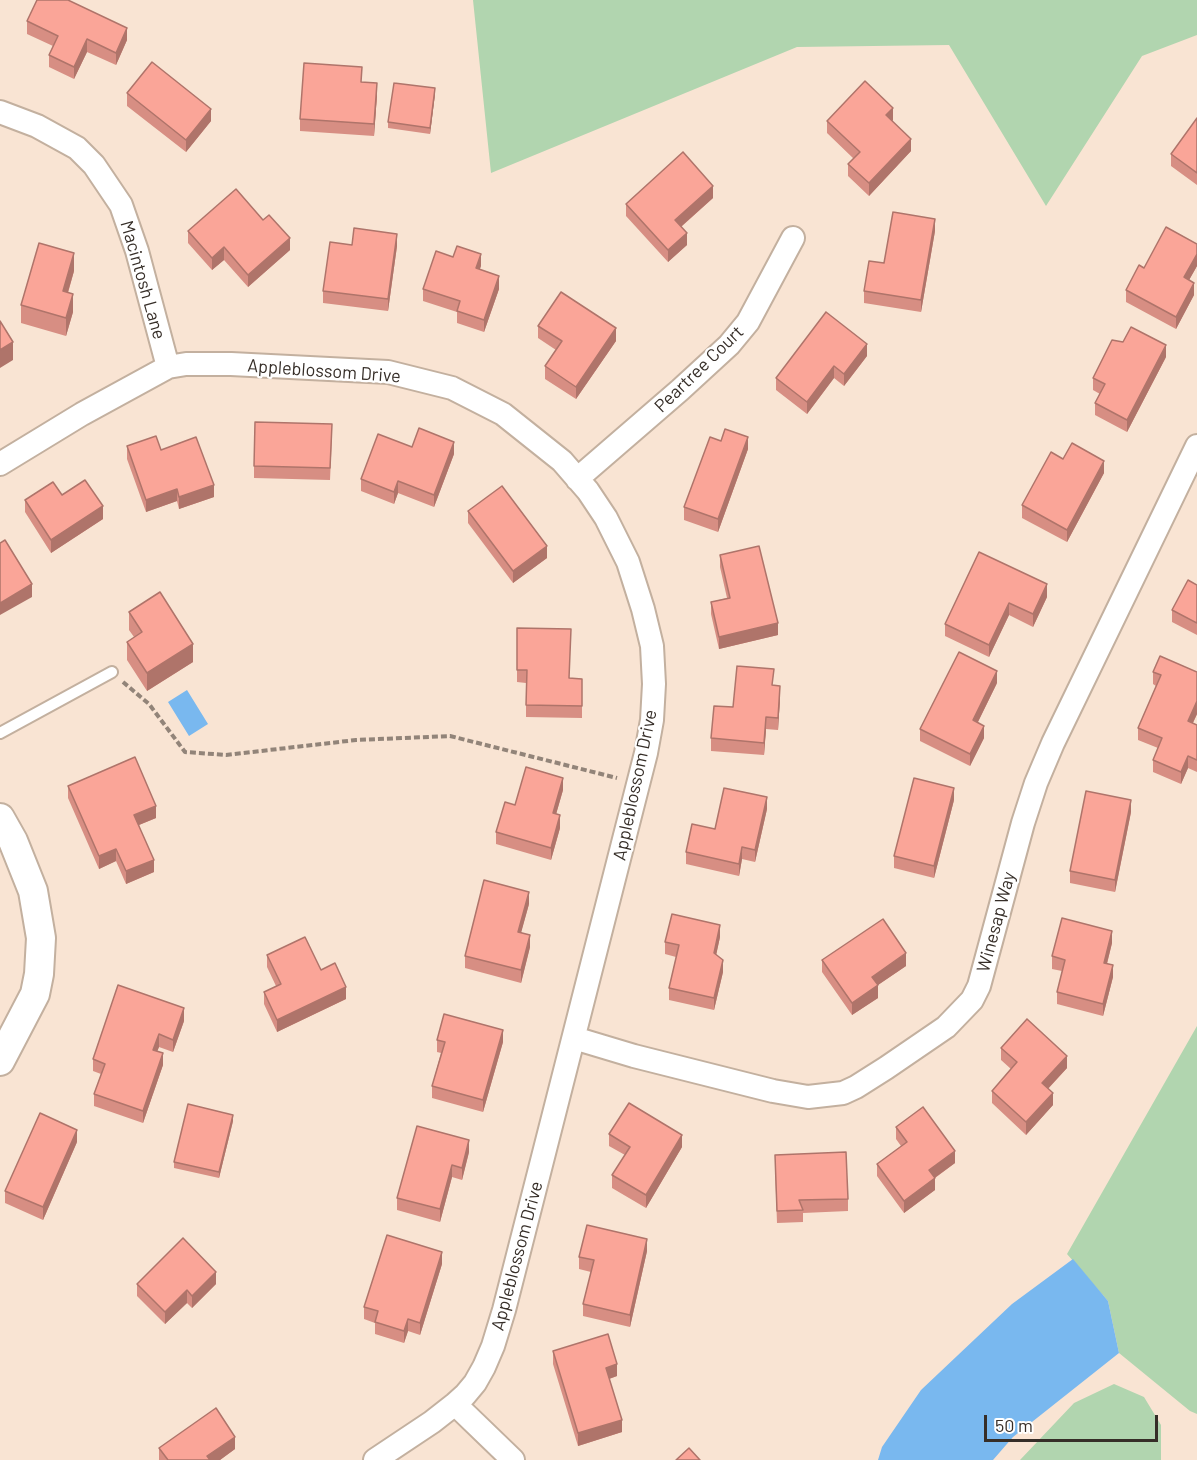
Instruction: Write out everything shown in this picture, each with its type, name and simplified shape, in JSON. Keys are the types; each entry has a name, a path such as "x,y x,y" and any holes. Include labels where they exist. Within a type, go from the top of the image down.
{"street":[{"name":"Macintosh Lane","path":"0,112 37,126 77,148 94,165 121,205 137,251 168,367"},
{"name":"Peartree Court","path":"577,479 729,345 748,322 793,238"},
{"name":"Appleblossom Drive","path":"0,464 82,414 168,367 186,364 231,364 388,372 452,388 503,414 562,461 588,491 606,518 628,562 652,646 654,684 652,720 646,753 507,1299 493,1346 475,1383 455,1404 432,1422 375,1460"},
{"name":"Winesap Way","path":"574,1038 634,1056 773,1091 808,1097 843,1093 856,1087 946,1027 972,1000 979,986 1023,823 1036,783 1053,743 1197,446"},
{"path":"0,818 13,841 33,891 41,938 39,974 34,994 0,1061"},
{"path":"455,1404 513,1460"}],"lane":[{"path":"0,733 112,672"}],"path":[{"path":"112,672 149,704 185,752 226,755 356,740 450,736 638,783"}],"green space":[{"path":"473,0 1197,0 1197,35 1142,56 1046,206 949,45 797,47 491,173"},
{"path":"1197,1026 1197,1414 1190,1411 1119,1353 1108,1301 1067,1254"},
{"path":"1114,1384 1144,1397 1161,1425 1161,1460 1020,1460 1074,1403"}],"water":[{"path":"187,690 208,724 189,736 168,702"},
{"path":"1073,1259 1108,1301 1119,1353 1013,1437 993,1460 878,1460 882,1447 921,1390 1012,1304"}],"building":[{"path":"37,0 68,0 127,28 116,53 87,39 74,67 49,55 58,36 27,21"},
{"path":"152,62 211,109 186,140 127,93"},
{"path":"304,63 362,67 361,82 377,83 374,124 300,119"},
{"path":"865,81 893,108 886,115 911,139 869,183 848,164 860,152 827,121"},
{"path":"394,83 435,88 430,128 388,122"},
{"path":"1197,118 1197,173 1171,154"},
{"path":"683,152 713,186 675,220 687,233 668,250 626,204"},
{"path":"236,189 263,220 269,215 290,238 248,275 224,247 212,258 188,231"},
{"path":"893,212 935,219 921,300 864,291 869,261 884,263"},
{"path":"1166,227 1197,244 1197,254 1184,277 1194,283 1176,317 1126,290 1139,265 1144,268"},
{"path":"354,228 397,234 388,299 323,291 330,242 352,245"},
{"path":"39,243 74,253 63,291 73,294 66,318 21,305"},
{"path":"457,246 481,254 476,268 499,276 484,320 457,311 460,301 423,289 436,251 453,257"},
{"path":"561,292 616,328 576,387 545,366 562,341 538,326"},
{"path":"826,312 867,344 844,374 834,366 807,402 776,378"},
{"path":"0,321 13,342 0,350"},
{"path":"1131,327 1166,345 1127,420 1095,403 1105,384 1093,378 1112,340 1123,342"},
{"path":"255,422 332,424 330,468 254,466"},
{"path":"419,428 454,442 434,495 398,481 394,492 361,479 378,434 412,447"},
{"path":"725,429 748,437 718,519 684,507 710,437 721,441"},
{"path":"156,436 161,450 196,437 214,485 179,497 177,489 146,500 127,446"},
{"path":"1072,443 1104,461 1067,530 1022,505 1051,452 1063,459"},
{"path":"85,480 103,506 51,540 25,500 53,482 62,495"},
{"path":"502,486 547,546 513,571 468,511"},
{"path":"5,540 32,584 0,603 0,543"},
{"path":"759,546 778,623 719,637 711,602 730,598 720,555"},
{"path":"979,552 1047,584 1033,614 1009,603 989,645 945,624"},
{"path":"1188,580 1197,585 1197,623 1172,610"},
{"path":"160,592 193,644 147,673 127,642 142,632 129,612"},
{"path":"517,628 571,629 569,678 582,679 582,706 526,705 527,670 517,670"},
{"path":"959,652 997,671 973,720 984,726 970,754 920,729"},
{"path":"1160,656 1197,672 1197,701 1188,721 1197,725 1197,760 1188,756 1181,772 1153,760 1162,738 1138,728 1161,675 1153,672"},
{"path":"737,666 774,669 772,685 780,686 778,718 766,717 764,743 711,738 714,706 733,707"},
{"path":"135,757 156,806 134,815 154,860 126,871 116,849 99,856 68,786"},
{"path":"526,767 563,778 553,813 560,815 551,848 496,832 505,802 515,805"},
{"path":"914,778 954,788 934,866 894,856"},
{"path":"724,788 767,797 755,850 742,847 739,864 686,852 692,824 715,829"},
{"path":"1086,791 1131,800 1115,880 1070,871"},
{"path":"484,880 529,892 518,932 530,935 521,970 465,956"},
{"path":"672,914 720,925 714,953 723,960 714,998 669,988 679,945 665,942"},
{"path":"1062,918 1112,931 1104,963 1113,965 1103,1004 1057,992 1065,960 1052,956"},
{"path":"883,919 906,953 872,977 878,985 852,1003 822,960"},
{"path":"305,937 321,970 335,963 346,987 277,1020 264,992 281,984 267,955"},
{"path":"118,985 184,1008 173,1040 159,1034 153,1050 163,1053 143,1111 94,1094 105,1064 93,1059"},
{"path":"444,1014 503,1030 483,1100 432,1086 445,1042 437,1040"},
{"path":"1027,1019 1067,1056 1042,1083 1053,1093 1026,1122 992,1091 1017,1062 1001,1048"},
{"path":"629,1103 682,1135 646,1195 612,1175 630,1147 609,1134"},
{"path":"188,1104 233,1115 219,1172 174,1162"},
{"path":"923,1107 955,1151 929,1170 935,1178 904,1201 877,1164 907,1142 896,1127"},
{"path":"40,1113 77,1130 43,1207 5,1191"},
{"path":"417,1126 469,1140 462,1168 452,1165 440,1209 397,1198"},
{"path":"846,1152 848,1199 799,1200 803,1210 777,1211 775,1155"},
{"path":"587,1225 647,1239 630,1315 583,1304 594,1260 579,1257"},
{"path":"387,1235 442,1252 420,1323 408,1319 404,1331 375,1322 378,1311 364,1307"},
{"path":"183,1238 216,1272 192,1296 187,1290 165,1312 137,1284"},
{"path":"608,1334 617,1364 606,1368 622,1420 578,1433 553,1351"},
{"path":"216,1408 235,1437 207,1456 210,1460 168,1460 159,1448"},
{"path":"689,1448 700,1460 676,1460"}]}
